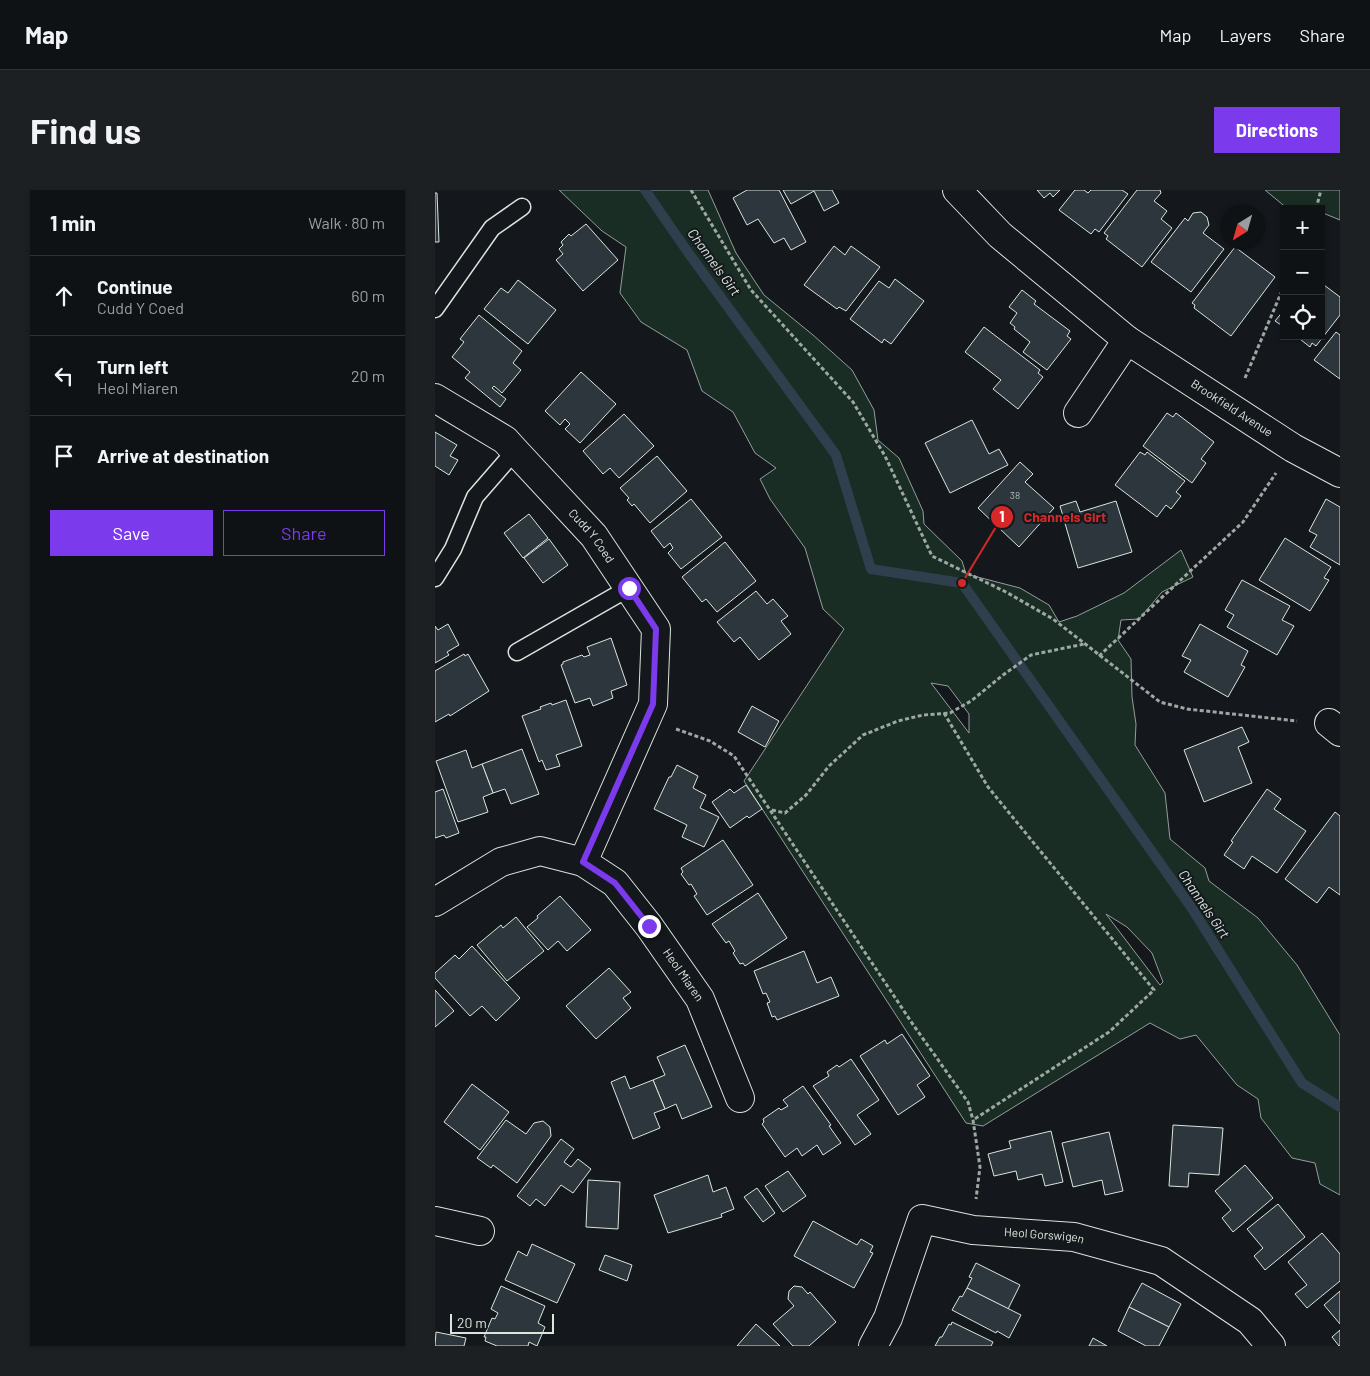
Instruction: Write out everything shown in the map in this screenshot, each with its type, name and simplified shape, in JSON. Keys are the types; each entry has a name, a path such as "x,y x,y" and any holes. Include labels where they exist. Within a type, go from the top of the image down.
{"street":[{"name":"Brookfield Avenue","path":"957,190 1000,235 1127,340 1293,448 1340,473"},
{"path":"1078,413 1127,340"},
{"name":"Cudd Y Coed","path":"435,398 505,440 594,536 656,629 653,704 583,862"},
{"name":"Heol Miaren","path":"435,902 501,862 540,852 583,862 615,883 649,926 700,999 741,1098"},
{"name":"Heol Gorswigen","path":"873,1346 888,1318 922,1219 973,1230 1074,1237 1161,1262 1251,1321 1271,1346"},
{"path":"435,1221 479,1231"}],"lane":[{"path":"435,309 492,228 522,207"},
{"path":"435,578 453,549 475,497 515,451"},
{"path":"517,652 629,588"}],"path":[{"path":"691,190 751,290 853,402 885,456 932,556 1006,592 1053,620 1160,702 1187,709 1335,728"},
{"path":"1317,205 1321,190"},
{"path":"1232,409 1280,295"},
{"path":"1099,656 1243,522 1293,448"},
{"path":"771,810 785,813 806,795 829,766 863,736 898,721 923,715 950,713 971,701 1031,655 1085,644"},
{"path":"944,714 988,787 1154,990 1109,1032 973,1120"},
{"path":"647,719 710,741 734,756 914,1026 968,1102 973,1120 980,1167 973,1230"}],"green space":[{"path":"559,190 708,190 736,253 764,295 852,370 874,410 878,440 899,458 923,511 924,524 962,561 966,574 1020,588 1049,605 1059,622 1077,616 1124,593 1181,550 1193,577 1162,592 1139,619 1121,620 1118,640 1131,659 1132,697 1136,724 1135,745 1165,793 1170,839 1205,868 1209,881 1258,918 1297,965 1340,1035 1340,1195 1320,1184 1315,1163 1292,1158 1261,1118 1258,1099 1237,1085 1196,1035 1180,1039 1150,1023 983,1126 966,1123 744,781 844,629 823,609 805,548 770,499 760,479 776,468 755,453 733,412 702,391 687,350 641,322 620,293 626,247 602,231","holes":["931,683 948,686 969,714 969,733","1106,914 1127,927 1152,953 1163,982 1160,985"]},
{"path":"1265,190 1340,190 1340,220 1325,214 1325,205 1283,205"}],"building":[{"path":"747,190 779,190 806,242 791,250 784,238 774,243 758,219 747,225 733,198"},
{"path":"783,190 832,190 839,203 824,211 814,191 791,204"},
{"path":"1037,190 1060,190 1053,197 1050,193 1044,198"},
{"path":"1075,190 1084,190 1088,193 1091,190 1122,190 1128,194 1099,232 1095,229 1091,234 1059,210"},
{"path":"1137,190 1160,190 1161,193 1154,201 1167,211 1161,219 1172,228 1142,267 1106,239 1108,236 1104,233"},
{"path":"435,193 437,193 439,242 435,242"},
{"path":"1201,212 1207,217 1209,225 1203,233 1220,246 1220,250 1223,250 1191,292 1151,262 1185,218 1188,221 1193,213"},
{"path":"586,224 618,260 583,291 556,260 563,254 559,249 563,245 561,242 569,234 571,236"},
{"path":"834,246 845,255 851,246 880,267 846,311 839,307 837,309 804,285"},
{"path":"1233,250 1239,250 1275,277 1231,336 1194,308 1195,305 1192,303"},
{"path":"895,279 924,301 891,344 884,339 882,343 850,319 879,281 889,288"},
{"path":"518,280 556,310 528,344 484,309 501,288 508,293"},
{"path":"1325,286 1340,297 1340,315 1325,334"},
{"path":"1022,290 1036,301 1034,304 1070,331 1067,336 1071,339 1047,370 1023,352 1030,342 1014,329 1015,327 1010,323 1017,313 1009,307"},
{"path":"479,315 522,351 513,363 521,370 502,393 494,386 492,388 506,399 500,407 465,378 470,372 452,357 464,342 460,339"},
{"path":"1280,315 1280,324 1275,321"},
{"path":"984,327 1040,370 1038,373 1043,377 1018,409 993,389 1001,380 965,352"},
{"path":"1336,332 1340,335 1340,379 1314,360"},
{"path":"1301,340 1321,340 1316,346 1312,343 1310,347"},
{"path":"581,372 616,404 580,443 565,429 570,424 565,419 560,425 545,411"},
{"path":"1167,413 1173,417 1176,413 1214,442 1201,459 1206,463 1192,483 1143,446"},
{"path":"624,414 654,446 619,478 610,468 603,474 583,451"},
{"path":"972,420 989,454 999,449 1008,465 950,493 925,443"},
{"path":"435,432 457,445 450,456 458,460 449,475 435,466"},
{"path":"1140,452 1145,455 1147,452 1185,481 1176,492 1181,496 1171,509 1166,505 1157,517 1115,485"},
{"path":"657,456 687,491 650,523 634,504 632,506 627,500 629,498 620,488"},
{"path":"1020,462 1033,474 1025,482 1054,508 1019,547 978,508"},
{"path":"691,499 722,537 681,569 668,553 673,548 670,543 664,548 651,531"},
{"path":"1326,499 1340,507 1340,565 1310,547 1317,535 1309,531"},
{"path":"1076,501 1080,512 1116,501 1132,552 1078,568 1060,506"},
{"path":"529,514 548,538 523,558 504,533"},
{"path":"1285,538 1331,567 1324,578 1329,580 1310,611 1259,580"},
{"path":"549,539 568,565 543,583 524,558"},
{"path":"725,542 756,581 717,612 706,599 702,602 682,577"},
{"path":"1242,580 1290,606 1282,620 1294,626 1277,655 1227,627 1234,615 1225,610"},
{"path":"756,591 767,604 773,599 788,616 781,621 791,634 759,660 740,637 734,642 717,622"},
{"path":"448,624 459,645 447,652 449,655 435,663 435,626 438,630"},
{"path":"1200,624 1248,651 1241,665 1245,667 1228,697 1184,672 1191,660 1182,656"},
{"path":"611,638 627,685 611,691 613,698 593,706 590,698 575,703 561,665 563,662 582,655 584,657 590,655 587,647"},
{"path":"464,654 465,656 468,654 489,691 450,716 449,714 435,722 435,671"},
{"path":"566,700 582,746 556,755 560,766 546,770 542,760 539,762 522,716 551,703 552,705"},
{"path":"752,706 779,721 765,747 738,732"},
{"path":"1242,727 1249,742 1238,747 1252,783 1204,802 1184,750"},
{"path":"522,749 539,794 511,804 505,789 493,793 482,764"},
{"path":"466,750 472,768 482,764 493,793 483,797 488,812 458,822 436,761"},
{"path":"677,765 698,776 693,788 706,795 700,808 719,817 704,847 682,837 687,825 654,809 669,777 671,777"},
{"path":"746,785 762,809 749,818 747,816 730,828 712,802 730,789 734,793"},
{"path":"443,789 459,833 446,838 444,835 435,838 435,792"},
{"path":"1267,789 1281,799 1274,809 1306,831 1277,873 1252,856 1244,869 1224,855 1233,842 1231,841"},
{"path":"1335,812 1340,816 1340,895 1329,887 1317,903 1285,879"},
{"path":"723,840 753,885 707,915 694,896 697,894 691,884 689,885 681,874 683,872 681,868"},
{"path":"758,893 787,938 745,966 743,963 740,964 733,953 735,951 729,941 726,943 712,924"},
{"path":"560,896 591,930 567,951 558,941 548,950 527,927"},
{"path":"516,917 544,951 507,981 477,945 501,925 503,928"},
{"path":"472,946 520,998 496,1021 482,1006 470,1016 435,978 435,973 455,955 459,959"},
{"path":"804,951 817,983 831,977 839,996 777,1020 775,1016 772,1017 767,1003 770,1002 766,993 763,994 754,971"},
{"path":"609,968 631,992 623,998 631,1008 596,1039 566,1006"},
{"path":"435,990 454,1011 435,1027"},
{"path":"902,1034 930,1076 917,1085 925,1097 898,1115 860,1056 885,1040 887,1044"},
{"path":"685,1045 712,1107 682,1119 676,1104 665,1109 653,1080 665,1075 657,1057"},
{"path":"851,1059 879,1100 857,1115 871,1134 855,1145 813,1086 829,1076 827,1072"},
{"path":"625,1076 630,1089 653,1080 665,1109 654,1113 660,1128 633,1139 611,1082"},
{"path":"472,1084 509,1112 480,1150 444,1122"},
{"path":"803,1086 831,1125 829,1126 841,1143 823,1155 817,1145 802,1156 797,1148 785,1157 762,1124 764,1122 763,1119 779,1108 781,1110 788,1106 783,1100"},
{"path":"506,1120 526,1134 534,1123 543,1121 550,1127 551,1136 517,1183 493,1165 491,1168 477,1158"},
{"path":"1173,1125 1223,1128 1219,1175 1189,1173 1188,1187 1169,1186"},
{"path":"1051,1131 1063,1182 1045,1186 1042,1174 1018,1180 1016,1171 994,1176 988,1154 1011,1148 1009,1141"},
{"path":"1109,1132 1123,1191 1105,1195 1102,1180 1073,1187 1062,1143"},
{"path":"561,1139 574,1149 564,1162 571,1167 578,1159 591,1169 573,1193 561,1185 545,1206 536,1199 530,1206 517,1196"},
{"path":"1245,1165 1273,1198 1233,1232 1222,1218 1231,1210 1215,1191"},
{"path":"788,1171 806,1196 783,1212 765,1186"},
{"path":"708,1175 713,1192 726,1187 734,1209 721,1214 722,1217 668,1233 654,1195"},
{"path":"588,1180 620,1182 618,1229 586,1227"},
{"path":"757,1188 775,1213 763,1222 744,1197"},
{"path":"1278,1204 1305,1237 1265,1270 1254,1256 1263,1248 1247,1229"},
{"path":"813,1221 857,1245 861,1239 873,1246 870,1252 873,1253 854,1288 794,1256"},
{"path":"1322,1233 1340,1254 1340,1281 1307,1308 1295,1294 1307,1285 1288,1262"},
{"path":"532,1244 575,1264 557,1303 505,1280 518,1251 527,1256"},
{"path":"605,1255 632,1265 627,1281 599,1270"},
{"path":"976,1263 1020,1285 1008,1309 967,1288 972,1278 969,1277"},
{"path":"1142,1283 1181,1304 1169,1327 1129,1307"},
{"path":"501,1286 545,1306 538,1323 545,1327 537,1346 529,1342 528,1346 497,1346 485,1341 486,1337 484,1337 492,1318 495,1319 498,1313 491,1309"},
{"path":"794,1286 802,1287 808,1294 810,1292 836,1322 809,1346 793,1346 773,1324 794,1306 788,1299 789,1291"},
{"path":"967,1288 1021,1315 1009,1338 952,1310"},
{"path":"1340,1291 1340,1324 1324,1305"},
{"path":"1129,1307 1169,1327 1159,1346 1146,1346 1118,1331"},
{"path":"952,1322 993,1342 991,1346 935,1346"},
{"path":"756,1324 780,1346 737,1346"},
{"path":"1340,1330 1340,1346 1339,1346 1332,1337"},
{"path":"436,1332 466,1338 464,1346 435,1346"},
{"path":"1093,1338 1107,1346 1089,1346"}],"waterway":[{"name":"Channels Girt","path":"645,190 687,251 836,455 871,569 962,583 1191,907 1302,1083 1340,1107"}],"place":[{"name":"Channels Girt","path":"962,583"}],"route":[{"path":"629,588 656,629 653,704 583,862 615,883 649,926"}]}
